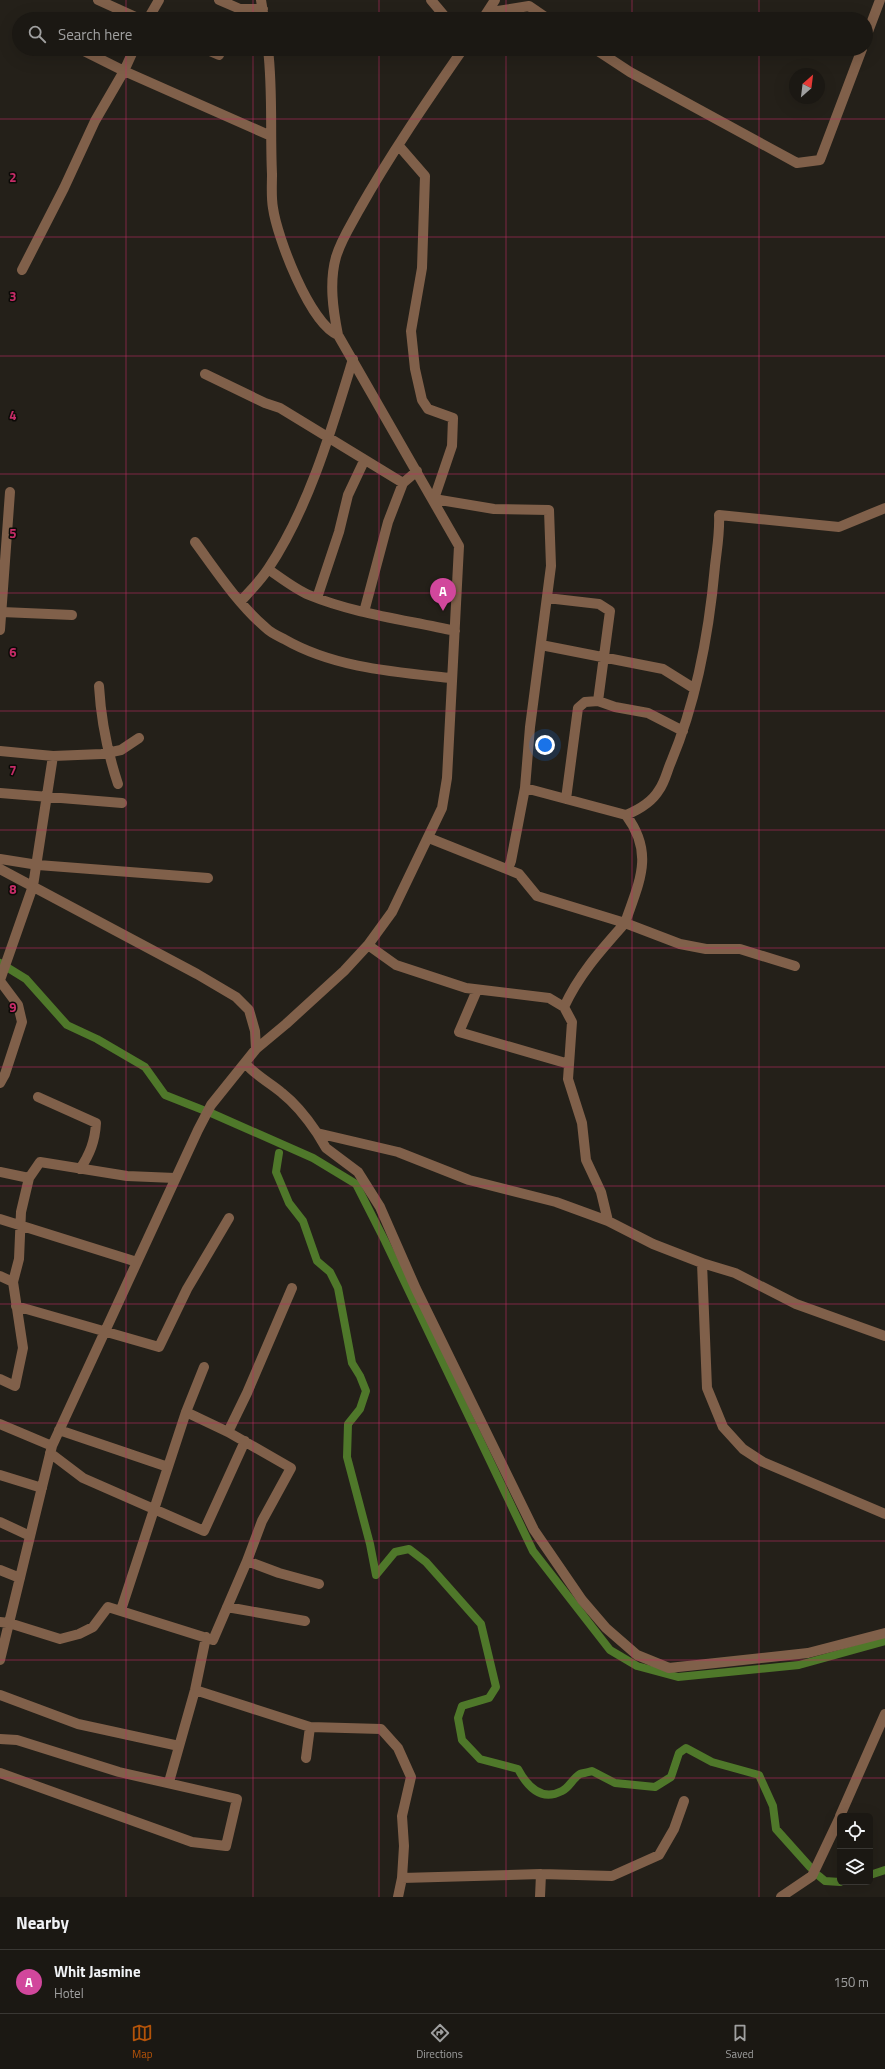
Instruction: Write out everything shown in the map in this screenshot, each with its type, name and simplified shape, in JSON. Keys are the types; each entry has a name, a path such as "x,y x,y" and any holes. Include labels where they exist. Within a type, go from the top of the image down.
{"street":[{"path":"98,0 125,12"},
{"path":"152,12 159,0"},
{"path":"219,0 240,9 263,9"},
{"path":"431,0 441,12"},
{"path":"488,12 495,0"},
{"path":"873,18 880,0"},
{"path":"491,12 529,6 538,12"},
{"path":"94,56 124,71 272,136"},
{"path":"22,270 64,188 95,121 124,71 131,56"},
{"path":"269,56 271,74 273,209 284,244 304,297 321,322 333,333 338,335"},
{"path":"0,1660 4,1623 20,1578 51,1450 175,1178 211,1105 256,1049 327,987 368,945 392,912 429,838 442,808 447,778 459,546 434,499 338,335 333,310 333,278 336,256 373,185 458,56"},
{"path":"606,56 630,72 797,163 820,160 859,56"},
{"path":"399,146 425,176 422,268 411,331 415,369 422,400 428,409 453,418 452,446 434,499"},
{"path":"241,601 268,569 294,524 328,437 353,359"},
{"path":"205,374 265,403 280,408 403,483"},
{"path":"317,598 339,532 348,496 364,460"},
{"path":"364,612 388,522 403,483 417,471"},
{"path":"10,492 1,620 72,615"},
{"path":"434,499 494,509 549,510 551,566 530,727 525,788 511,861 508,869"},
{"path":"525,788 626,815 638,810 659,790 683,731 704,651 720,532 719,515 839,527 885,508"},
{"path":"195,542 241,601 267,629 298,647 336,661 390,671 451,678"},
{"path":"268,569 308,595 317,598 364,612 455,630"},
{"path":"547,598 599,604 610,611 598,701"},
{"path":"540,645 663,669 695,689"},
{"path":"99,686 101,720 108,752 118,784"},
{"path":"566,799 578,708 585,702 598,701 615,707 648,713 683,731"},
{"path":"0,751 53,756 108,752 120,750 139,738"},
{"path":"0,1083 5,1074 22,1022 18,1005 0,980 33,886 38,865 53,756"},
{"path":"0,793 122,803"},
{"path":"564,1007 572,988 596,955 625,922 639,882 643,857 641,841 626,815"},
{"path":"429,838 519,874 537,896 625,922 680,944 706,949 740,949 795,966"},
{"path":"0,859 38,865 208,878"},
{"path":"0,869 197,974 236,997 249,1010 255,1031 256,1049"},
{"path":"368,945 396,965 466,988 549,998 564,1007 572,1022 568,1079 582,1123 586,1160 601,1192 608,1221"},
{"path":"477,990 459,1032 569,1064"},
{"path":"245,1063 254,1074 282,1092 304,1113 326,1148 358,1172 380,1207 416,1288 534,1530 582,1600 611,1633 637,1656 669,1668 808,1653 885,1633"},
{"path":"38,1097 96,1123 96,1138 80,1168"},
{"path":"317,1133 398,1152 469,1180 556,1202 608,1221 653,1244 702,1263 735,1273 796,1304 885,1336"},
{"path":"0,1379 16,1386 22,1348 13,1282 19,1259 21,1212 29,1178 40,1162 127,1176 175,1178"},
{"path":"0,1172 29,1178"},
{"path":"16,1306 159,1347 187,1289 229,1218"},
{"path":"0,1219 137,1262"},
{"path":"702,1263 707,1388 723,1427 742,1449 763,1462 885,1514"},
{"path":"0,1276 13,1282"},
{"path":"228,1432 248,1393 292,1288"},
{"path":"121,1610 186,1412 204,1367"},
{"path":"4,1623 60,1639 79,1634 93,1627 108,1607 213,1640 247,1561 262,1521 291,1468 245,1441 186,1412"},
{"path":"0,1424 51,1450 83,1478 204,1532 245,1441"},
{"path":"59,1430 168,1467"},
{"path":"0,1475 42,1488"},
{"path":"0,1522 30,1536"},
{"path":"247,1561 279,1574 319,1584"},
{"path":"0,1570 20,1578"},
{"path":"227,1607 305,1621"},
{"path":"169,1782 195,1690 206,1637"},
{"path":"195,1690 310,1727 381,1729 398,1748 411,1778 402,1816 404,1846 402,1878 398,1897"},
{"path":"0,1695 78,1724 179,1746"},
{"path":"841,1813 885,1714"},
{"path":"306,1758 310,1727"},
{"path":"0,1739 17,1740 119,1772 169,1782 237,1799 226,1846 192,1842 0,1772"},
{"path":"402,1878 542,1874 612,1876 659,1855 674,1829 684,1801"},
{"path":"781,1897 812,1876 837,1822"},
{"path":"540,1897 542,1874"}],"waterway":[{"path":"0,963 26,979 67,1025 97,1039 145,1067 165,1095 203,1110"},
{"path":"211,1113 313,1158 356,1184 385,1241 533,1551 610,1650 637,1666 678,1677 799,1665 885,1641"},
{"path":"279,1153 276,1172 289,1203 303,1221 317,1261 330,1272 338,1288 352,1363 360,1376 366,1391 360,1409 348,1424 347,1457 370,1544 376,1575 395,1552 409,1549 426,1562 481,1624 496,1687 489,1698 462,1706 458,1718 462,1740 480,1759 518,1769 530,1786 541,1793 548,1795 562,1791 567,1788 580,1774 592,1771 615,1783 655,1787 671,1777 679,1753 686,1748 712,1762 759,1775 773,1806 776,1829 810,1867"},
{"path":"873,1874 885,1870"},
{"path":"819,1876 825,1881 837,1882"}],"place":[{"name":"Whit Jasmine","path":"443,611"}]}
